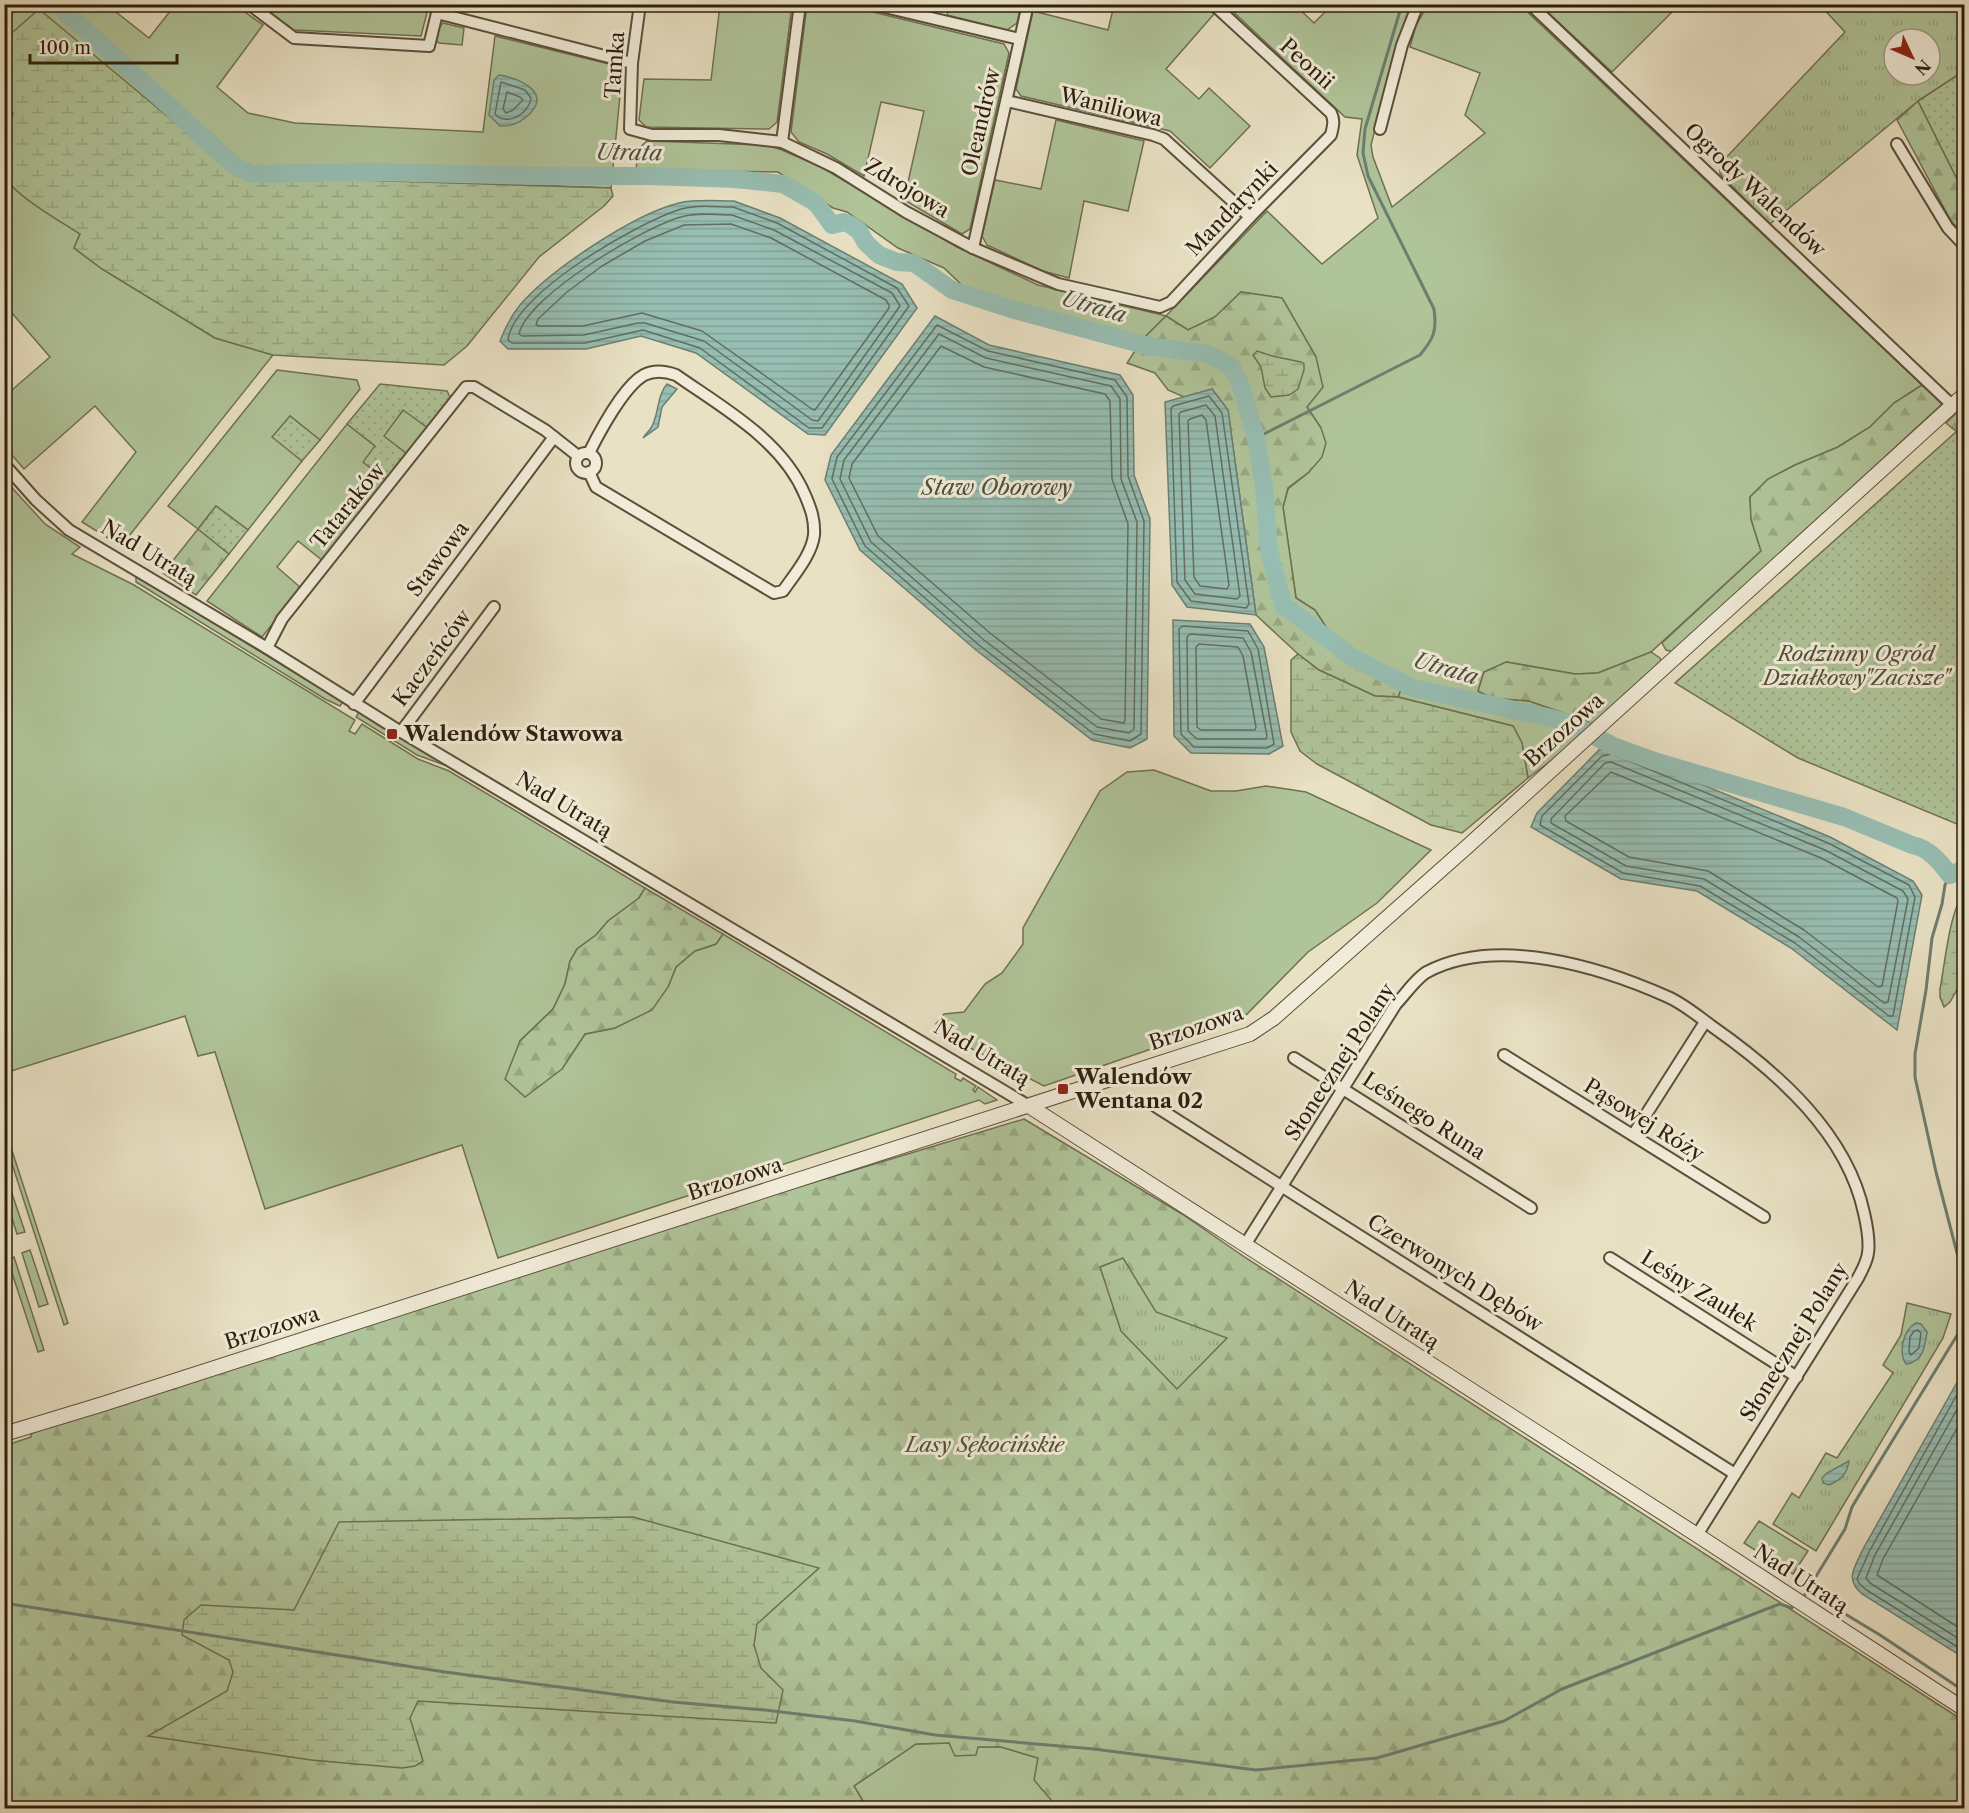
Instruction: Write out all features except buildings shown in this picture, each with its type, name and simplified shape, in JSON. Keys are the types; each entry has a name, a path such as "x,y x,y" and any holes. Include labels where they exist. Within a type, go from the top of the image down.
{"street":[{"path":"249,4 294,38 429,46 438,9 632,63"},
{"name":"Tamka","path":"630,129 632,63 640,4"},
{"path":"782,142 800,4"},
{"path":"872,4 1019,39"},
{"name":"Oleandrów","path":"973,248 1028,4"},
{"name":"Peonii","path":"1213,4 1331,113 1334,119 1331,135"},
{"path":"1380,129 1402,45 1418,4"},
{"name":"Ogrody Walendów","path":"1530,4 1953,405"},
{"name":"Waniliowa","path":"1006,101 1153,135 1164,140 1250,217"},
{"name":"Zdrojowa","path":"630,129 652,135 718,135 782,142 836,168 906,212 973,248 1059,284 1160,307"},
{"name":"Mandarynki","path":"1160,307 1171,302 1331,135"},
{"path":"1896,144 1948,228 1965,245"},
{"path":"589,453 630,387 644,375 663,370 676,375 751,428 780,454 797,476 814,515 814,537 783,591 774,593 596,487 590,472"},
{"name":"Tataraków","path":"267,648 282,619 466,387 474,387 554,437"},
{"name":"Brzozowa","path":"4,1434 1029,1106 1245,1036 1260,1029 1469,845 1965,395"},
{"path":"554,437 578,456"},
{"name":"Stawowa","path":"354,704 554,437"},
{"path":"589,453 596,464 590,472 584,473 578,470 575,462 578,456 589,453"},
{"name":"Nad Utratą","path":"4,464 36,500 69,530 267,648 354,704 1029,1106 1965,1709"},
{"name":"Kaczeńców","path":"401,732 494,607"},
{"name":"Słonecznej Polany","path":"1245,1245 1396,1004 1426,973 1469,957 1520,956 1560,961 1628,981 1670,998 1752,1054 1794,1094 1822,1126 1851,1170 1862,1203 1868,1238 1868,1255 1858,1278 1697,1535"},
{"path":"1633,1135 1705,1022"},
{"name":"Pąsowej Róży","path":"1504,1055 1764,1217"},
{"name":"Leśnego Runa","path":"1294,1058 1531,1208"},
{"name":"Czerwonych Dębów","path":"1155,1106 1735,1474"},
{"name":"Leśny Zaułek","path":"1610,1258 1797,1377"}],"green space":[{"path":"950,4 1021,5 1017,23 1007,30 947,15"},
{"path":"14,5 35,5 39,9 44,5 107,5 149,38 175,5 235,5 263,25 217,87 248,113 295,123 483,132 495,36 613,65 622,75 611,188 358,180 248,181 5,39 5,20 18,8"},
{"path":"260,5 429,5 421,36 294,30"},
{"path":"720,5 792,5 777,122 769,129 646,127 639,120 644,79 711,80"},
{"path":"807,5 844,5 1004,44 1009,53 970,229 962,234 904,200 924,111 881,102 864,176 827,154 799,142 791,132"},
{"path":"1114,5 1204,5 1214,14 1166,69 1199,99 1209,88 1250,126 1210,168 1170,131 1021,96 1016,89 1033,11 1108,30"},
{"path":"1226,5 1295,5 1314,23 1332,5 1413,5 1391,66 1371,145 1373,157 1392,207 1485,133 1465,115 1480,73 1410,47 1416,25 1428,5 1520,5 1922,385 1894,403 1870,427 1838,447 1768,479 1750,497 1751,519 1761,551 1651,652 1598,673 1575,674 1507,662 1484,672 1478,691 1492,698 1529,701 1587,721 1594,726 1528,778 1522,743 1513,726 1398,697 1406,676 1372,667 1328,630 1315,610 1296,598 1283,507 1288,489 1309,472 1321,428 1307,407 1316,357 1282,298 1241,292 1215,317 1188,330 1166,316 1267,211 1322,264 1378,218 1357,155 1362,119 1345,117"},
{"path":"1540,5 1679,5 1612,72"},
{"path":"1820,5 1964,5 1964,71 1942,85 1942,27 1882,27 1882,87 1939,87 1918,101 1770,224 1720,174 1720,164 1845,32"},
{"path":"39,9 234,172 248,181 358,180 611,188 613,196 604,206 539,257 467,346 444,365 273,355 215,338 102,269 74,248 80,234 31,202 8,181 4,157 13,113 5,104 5,39"},
{"path":"443,23 464,28 462,45 439,43 436,40 439,27"},
{"path":"1964,71 1964,193 1918,101"},
{"path":"1918,101 1964,193 1964,234 1951,221 1897,120"},
{"path":"5,104 13,113 5,139"},
{"path":"1056,120 1144,141 1128,211 1084,201 1069,278 1043,271 987,245 982,236 995,180 1041,189"},
{"path":"647,141 767,145 821,167 957,247 1038,285 1166,316 1142,340 1115,331 1099,330 1079,322 1052,317 964,287 944,268 898,248 847,212 833,208 778,172 636,170 638,149"},
{"path":"4,165 8,181 26,198 80,234 74,248 102,269 215,338 273,355 121,546 82,522 136,452 95,406 24,469 5,447 5,396 50,357 5,305"},
{"path":"1241,292 1282,298 1316,357 1323,387 1307,407 1321,428 1326,443 1322,457 1309,472 1288,488 1283,507 1296,598 1315,610 1328,630 1372,667 1406,676 1398,697 1375,696 1319,670 1256,615 1228,410 1212,389 1184,397 1168,390 1155,373 1127,363 1142,340 1166,316 1188,330 1215,317"},
{"path":"1257,351 1304,364 1298,389 1289,395 1271,397 1265,388 1261,367 1253,355"},
{"path":"277,370 357,380 360,389 320,440 290,416 273,437 302,461 248,530 216,506 198,529 168,506"},
{"path":"380,384 447,391 451,399 428,428 403,410 384,436 407,454 387,481 363,462 375,446 347,424"},
{"path":"1922,385 1942,404 1674,652 1666,650 1662,643 1761,551 1751,519 1750,497 1768,479 1838,447 1870,427 1894,403"},
{"path":"1964,406 1964,438 1946,423"},
{"path":"404,409 428,428 407,454 383,436"},
{"path":"290,416 320,440 302,461 272,437"},
{"path":"347,424 375,446 387,481 323,561 298,541 277,567 301,588 262,637 207,601"},
{"name":"Rodzinny Ogród Działkowy\"Zacisze\"","path":"1956,432 1964,438 1964,827 1798,758 1675,683"},
{"path":"4,479 45,524 80,547 72,554 134,585 355,720 349,731 355,734 362,724 418,759 449,771 645,888 639,898 608,921 596,935 577,949 570,961 565,984 553,1009 520,1041 562,1069 585,1034 615,1028 668,987 676,967 695,951 716,944 723,934 956,1074 955,1078 961,1081 963,1078 976,1086 973,1090 975,1092 978,1087 997,1100 985,1104 979,1100 498,1258 462,1145 265,1209 215,1052 198,1056 185,1016 5,1073"},
{"path":"216,506 248,530 229,554 198,529"},
{"path":"198,529 229,554 196,595 163,573"},
{"path":"136,576 343,702 340,706 325,699 136,582"},
{"path":"1651,652 1660,658 1662,664 1594,726 1587,721 1529,701 1492,698 1478,691 1484,672 1506,662 1575,674 1598,673"},
{"path":"1298,654 1319,670 1375,696 1398,697 1513,726 1522,743 1528,778 1462,833 1431,825 1317,764 1300,751 1291,732 1291,660"},
{"path":"359,712 394,737 396,734 649,884 650,887 447,766 417,755 356,717"},
{"path":"1154,770 1211,791 1236,791 1266,786 1306,792 1431,850 1377,903 1308,952 1244,1017 1044,1086 951,1038 936,1024 944,1014 964,1012 985,984 1002,973 1023,944 1023,928 1100,791 1127,772"},
{"path":"645,888 723,934 716,944 695,951 676,967 668,987 652,1010 615,1028 585,1034 562,1069 525,1097 505,1079 520,1041 553,1009 565,984 570,961 577,949 596,935 608,921 639,898"},
{"path":"1964,895 1964,977 1950,1002 1944,1007 1940,989 1948,939 1959,901"},
{"name":"Lasy Sękocińskie","path":"1024,1119 1182,1214 1246,1258 1964,1721 1964,1808 1062,1808 1052,1801 1034,1780 1038,1758 1001,1747 978,1747 976,1755 955,1756 949,1743 916,1744 854,1786 864,1803 860,1808 5,1808 4,1446 31,1437 31,1434 48,1425 486,1281"},
{"path":"4,1126 68,1323 64,1325 5,1142"},
{"path":"4,1170 25,1232 17,1234 5,1196"},
{"path":"30,1250 48,1304 39,1307 22,1253"},
{"path":"14,1257 44,1350 38,1352 10,1267 12,1266 10,1259"},
{"path":"1123,1258 1156,1312 1227,1338 1177,1389 1121,1331 1100,1267"},
{"path":"1907,1303 1951,1314 1943,1338 1816,1551 1773,1524 1792,1493 1799,1498 1826,1453 1837,1458 1893,1373 1883,1365 1901,1335"},
{"path":"633,1517 819,1568 757,1624 754,1645 761,1668 783,1690 776,1723 418,1701 410,1718 423,1761 415,1766 402,1768 311,1760 148,1736 227,1691 233,1672 229,1660 182,1635 184,1620 201,1605 294,1610 339,1522"},
{"path":"1759,1521 1808,1551 1793,1574 1744,1543"},
{"path":"950,1743 1001,1747 1038,1758 1052,1801 1062,1808 860,1808 864,1803 854,1786 916,1744"}],"water":[{"path":"499,75 525,84 536,95 537,101 534,109 523,119 511,125 500,126 489,115 494,80"},
{"path":"734,201 780,218 902,284 917,308 825,435 808,434 696,353 641,336 586,349 508,349 500,341 514,313 534,291 572,260 617,231 660,209 679,203"},
{"name":"Staw Oborowy","path":"935,316 989,345 1120,375 1133,395 1134,475 1150,519 1147,739 1130,748 1092,740 976,650 860,550 825,480 831,455"},
{"path":"667,384 677,389 662,407 658,427 643,438 652,426 661,393"},
{"path":"1212,389 1228,410 1256,615 1187,607 1172,585 1165,402"},
{"path":"1173,620 1250,624 1264,647 1283,746 1269,754 1191,753 1174,736"},
{"path":"1613,748 1830,837 1913,881 1922,895 1897,1030 1791,948 1697,891 1621,879 1531,827 1537,813 1599,750"},
{"path":"1916,1323 1921,1324 1927,1332 1925,1343 1920,1357 1906,1364 1902,1354 1903,1342 1908,1331"},
{"path":"1964,1370 1964,1658 1862,1594 1853,1583 1852,1578 1854,1567 1863,1549"},
{"path":"1849,1461 1847,1470 1840,1479 1829,1485 1823,1483 1822,1478 1827,1473"}],"waterway":[{"name":"Utrata","path":"57,4 236,167 252,174 374,172 649,176 735,179 783,184 816,203 832,225 844,222 851,225 879,255 897,262 914,263 952,290 1011,309 1148,346 1209,354 1232,367 1241,386 1256,438 1264,486 1269,550 1283,605 1352,657 1413,688 1573,724 1613,746 1654,761 1844,817 1924,849 1950,875 1964,869"},
{"path":"1256,438 1420,355 1429,344 1433,334 1434,309 1368,176 1363,153 1365,129 1402,4"},
{"path":"1950,875 1945,885 1932,938 1915,1054 1915,1077 1936,1172 1964,1280"},
{"path":"1804,1596 1845,1529 1852,1507 1964,1324"},
{"path":"1807,1591 1880,1635 1964,1691"},
{"path":"4,1603 445,1672 673,1702 855,1721 935,1735 1094,1749 1256,1770 1377,1758 1504,1721 1562,1689 1780,1604 1792,1608"}],"place":[{"name":"Walendów Stawowa","path":"392,734"},
{"name":"Walendów Wentana 02","path":"1063,1089"}]}
